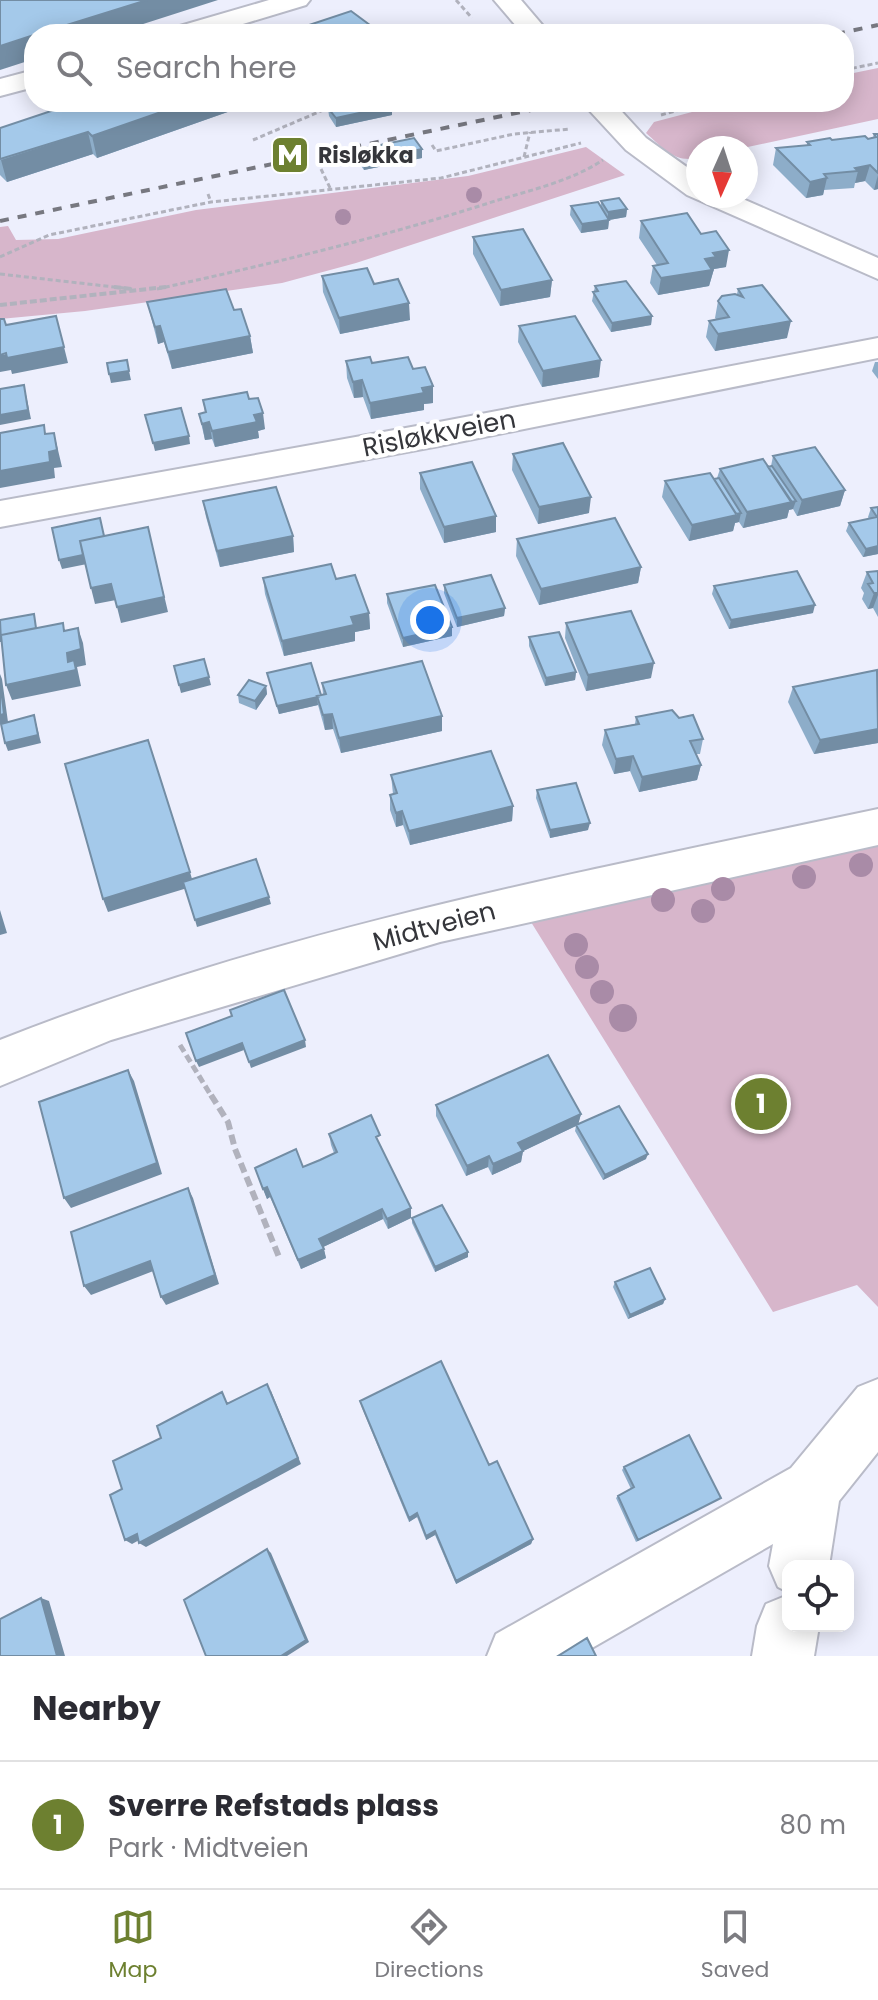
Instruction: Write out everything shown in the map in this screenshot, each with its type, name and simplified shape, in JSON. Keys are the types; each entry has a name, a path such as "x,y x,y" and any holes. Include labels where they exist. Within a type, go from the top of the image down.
{"street":[{"path":"236,24 296,13 313,0"},
{"path":"507,0 528,24"},
{"path":"0,88 24,81"},
{"path":"619,126 686,179"},
{"path":"738,208 878,270"},
{"name":"Risløkkveien","path":"0,514 439,434 878,348"},
{"name":"Midtveien","path":"0,1063 106,1020 440,922 878,827"},
{"path":"518,1656 812,1489 878,1407"},
{"path":"800,1560 812,1489"},
{"path":"783,1656 787,1632"}],"path":[{"path":"854,68 878,63"},
{"path":"253,140 319,112"},
{"path":"432,145 436,151 530,132 619,126"},
{"path":"0,257 49,235 211,202 441,178 524,157 619,126"},
{"path":"0,305 145,291 282,262 468,210 585,172 616,152 619,126"},
{"path":"524,157 530,132"},
{"path":"321,169 331,190"},
{"path":"208,194 211,202"},
{"path":"48,228 49,235"},
{"path":"0,274 145,291"},
{"path":"158,1006 228,1122 235,1149 279,1257"}],"shaded area":[{"path":"878,68 878,119 758,145 758,136 686,136 686,158 669,153 646,133 654,122 692,112 854,112 854,73"},
{"path":"586,147 625,175 356,263 282,283 85,311 0,319 0,227 8,226 16,240 58,239 196,210 468,176"},
{"path":"878,843 878,1307 857,1285 773,1312 531,922"}],"building":[{"path":"0,0 147,0 70,24 24,24 24,38 0,46"},
{"path":"351,11 369,24 312,24"},
{"path":"48,112 161,112 92,136 88,132 0,159 0,128"},
{"path":"331,112 364,112 336,118"},
{"path":"874,134 878,134 878,173 870,165 855,168 858,171 824,174 827,178 810,182 776,148 810,145 807,142 830,138 865,136 868,139 876,137"},
{"path":"414,138 422,149 363,162 356,150"},
{"path":"619,198 627,209 608,212 601,201"},
{"path":"598,202 609,220 582,224 571,206"},
{"path":"687,213 701,234 716,231 729,250 713,253 716,257 705,259 712,270 661,278 653,266 668,263 641,221"},
{"path":"523,229 552,280 501,290 473,237"},
{"path":"367,268 374,284 398,279 409,303 339,318 322,276"},
{"path":"626,281 652,316 612,323 593,292 598,291 595,286"},
{"path":"762,285 791,321 718,334 709,321 729,317 718,301 722,296 735,294 743,297 738,289"},
{"path":"226,289 234,310 241,309 250,336 168,352 160,326 155,327 147,302"},
{"path":"56,316 64,347 7,358 6,353 0,355 0,319 4,319 6,325"},
{"path":"575,316 601,360 543,371 519,326"},
{"path":"370,357 372,363 408,357 413,369 425,367 433,386 422,388 424,393 370,403 362,380 353,382 346,361"},
{"path":"127,360 129,371 109,374 107,363"},
{"path":"24,385 28,410 0,415 0,389"},
{"path":"247,392 249,399 258,398 263,413 254,415 257,422 212,431 209,422 202,424 199,414 206,412 203,400"},
{"path":"181,408 189,436 153,443 145,415"},
{"path":"44,425 45,434 54,433 57,450 49,452 50,462 0,471 0,433"},
{"path":"563,443 591,497 539,507 513,454"},
{"path":"815,447 845,490 802,500 773,456"},
{"path":"763,459 792,502 747,512 720,469"},
{"path":"472,462 496,516 444,527 420,473"},
{"path":"772,466 796,501 791,502 768,467"},
{"path":"710,473 737,515 692,525 665,481"},
{"path":"719,478 741,513 736,514 714,479"},
{"path":"276,487 293,536 217,551 203,501"},
{"path":"878,507 878,546 866,549 849,523 877,517 871,508"},
{"path":"100,518 104,536 80,541 83,555 59,560 52,528"},
{"path":"615,518 641,567 541,589 517,539"},
{"path":"148,527 164,597 117,607 111,584 91,588 80,541"},
{"path":"331,564 336,579 355,575 369,613 351,617 354,625 282,641 263,578"},
{"path":"797,571 815,605 731,620 714,586"},
{"path":"878,571 878,593 874,593 868,584 873,583 867,572"},
{"path":"491,575 505,608 457,618 444,585"},
{"path":"435,585 452,627 403,638 387,594"},
{"path":"631,611 654,663 588,675 566,623"},
{"path":"34,614 36,628 1,635 1,642 0,620"},
{"path":"63,623 64,631 78,628 81,649 67,653 68,662 74,660 76,670 6,685 1,635"},
{"path":"559,632 576,672 546,678 529,637"},
{"path":"204,659 209,677 179,685 174,666"},
{"path":"422,661 442,716 339,738 332,714 323,715 317,696 326,694 322,683"},
{"path":"311,663 321,695 277,706 267,673"},
{"path":"877,670 878,729 820,740 793,687"},
{"path":"249,680 266,686 255,701 238,695"},
{"path":"0,681 4,714 0,715"},
{"path":"672,710 679,718 693,715 703,739 690,741 701,765 642,777 633,756 616,759 605,730 639,724 636,717"},
{"path":"34,715 38,735 5,743 1,724"},
{"path":"148,740 190,872 103,899 65,764"},
{"path":"491,751 513,806 409,831 402,811 396,813 390,795 397,793 391,775"},
{"path":"576,783 590,823 550,830 537,790"},
{"path":"256,859 269,897 195,920 183,882"},
{"path":"284,990 305,1040 249,1062 242,1043 196,1061 186,1033 232,1016 230,1010"},
{"path":"548,1055 581,1114 518,1143 523,1151 493,1164 489,1156 467,1166 436,1105"},
{"path":"128,1070 157,1163 64,1198 39,1102"},
{"path":"619,1106 648,1154 605,1175 576,1125"},
{"path":"371,1115 380,1135 376,1137 411,1208 387,1219 382,1209 319,1239 324,1249 298,1260 267,1187 263,1189 255,1168 296,1149 303,1167 320,1160 337,1152 329,1134"},
{"path":"188,1188 215,1275 161,1297 150,1261 84,1286 71,1232"},
{"path":"442,1205 468,1252 435,1267 412,1218"},
{"path":"650,1268 665,1299 630,1315 615,1282"},
{"path":"441,1361 489,1465 497,1461 533,1539 456,1581 435,1531 426,1536 417,1513 409,1518 360,1401"},
{"path":"267,1384 298,1458 139,1543 137,1534 125,1540 110,1495 122,1489 113,1461 161,1438 157,1426 222,1392 227,1404"},
{"path":"689,1435 721,1498 638,1540 618,1496 634,1487 624,1467"},
{"path":"267,1549 306,1640 281,1656 206,1656 184,1600"},
{"path":"41,1598 57,1656 0,1656 0,1619"},
{"path":"587,1638 596,1656 558,1656"}],"railway":[{"path":"854,30 878,25"},
{"path":"0,221 521,112"}],"place":[{"name":"Risløkka","path":"290,155"},
{"name":"Sverre Refstads plass","path":"761,1104"}]}
